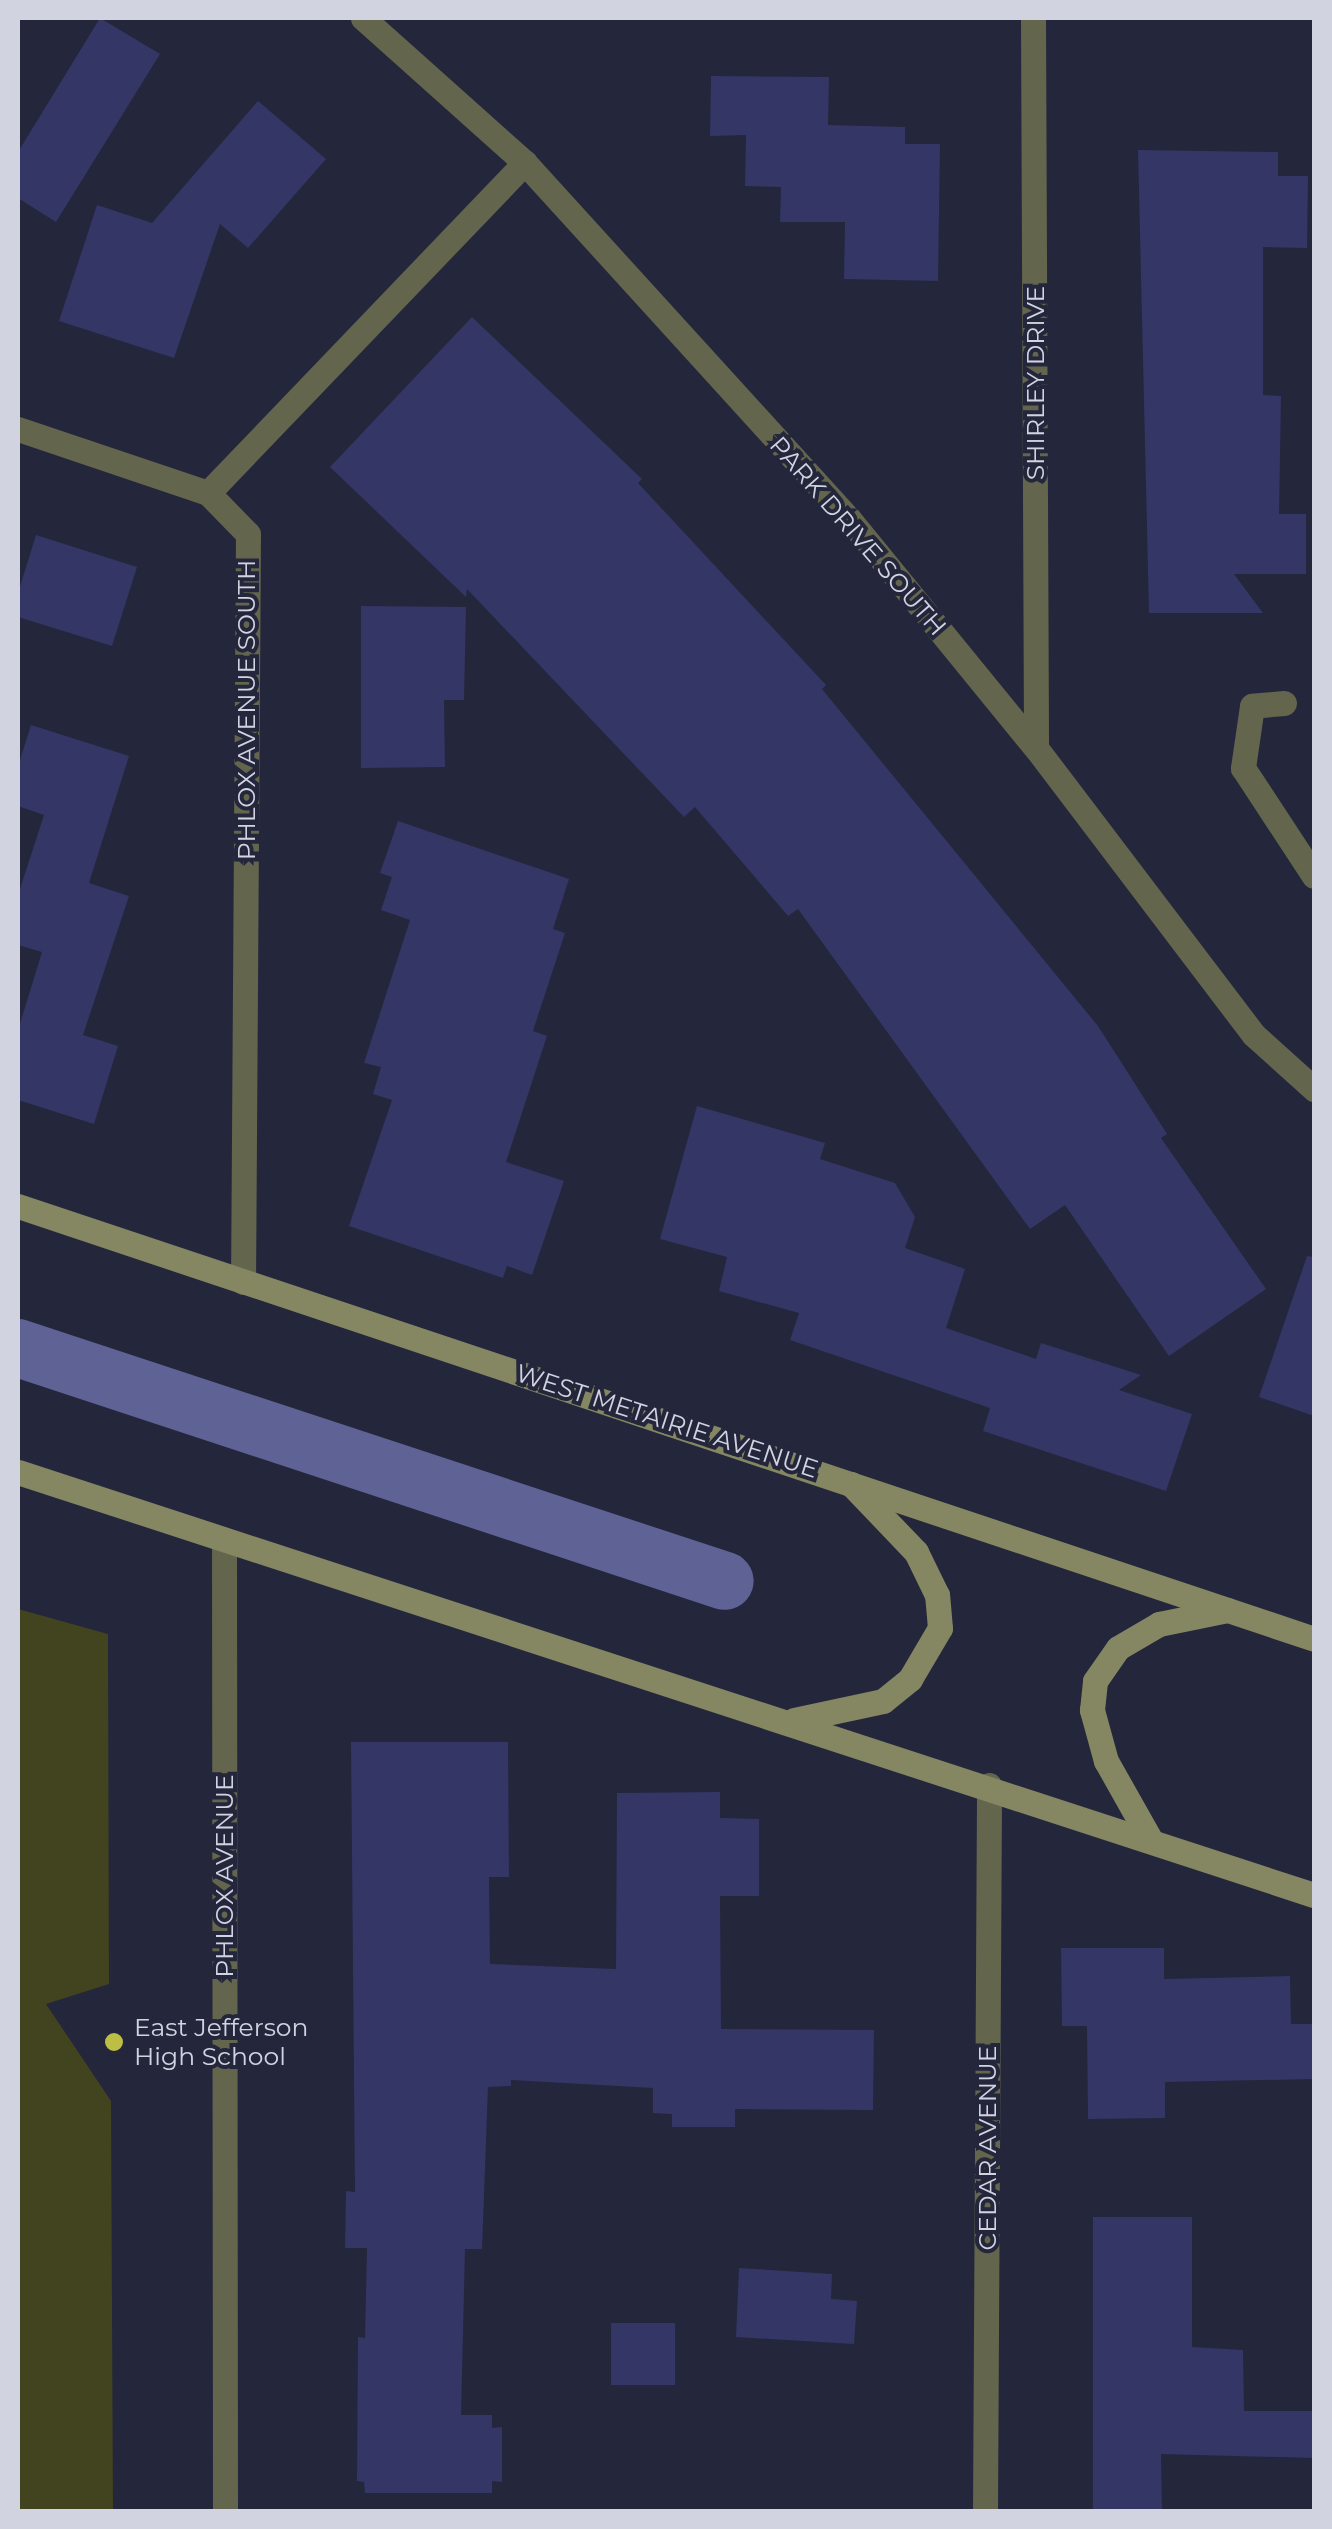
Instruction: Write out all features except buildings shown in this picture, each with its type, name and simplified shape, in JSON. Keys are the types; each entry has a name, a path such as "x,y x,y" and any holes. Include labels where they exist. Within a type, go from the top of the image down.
{"main road":[{"name":"WEST METAIRIE AVENUE","path":"18,1206 1314,1640"},
{"path":"18,1472 794,1720 1314,1895"},
{"path":"794,1720 883,1701 920,1666 940,1628 937,1595 916,1552 848,1481"},
{"path":"1150,1839 1106,1761 1092,1710 1094,1680 1118,1648 1159,1624 1228,1610"}],"street":[{"name":"PARK DRIVE SOUTH","path":"362,18 525,162 849,519 1036,748 1254,1035 1314,1089"},
{"name":"SHIRLEY DRIVE","path":"1033,18 1036,748"},
{"path":"18,429 208,493 525,162"},
{"name":"PHLOX AVENUE SOUTH","path":"208,493 248,534 243,1282"},
{"path":"1284,703 1252,706 1243,768 1314,876"},
{"name":"PHLOX AVENUE","path":"224,1540 225,2512"},
{"name":"CEDAR AVENUE","path":"985,2512 988,1785"}],"shaded area":[{"path":"18,1609 108,1634 109,1984 46,2004 111,2101 113,2511 18,2511"}],"waterway":[{"path":"18,1348 725,1581"}],"place":[{"name":"East Jefferson High School","path":"114,2042"}]}
